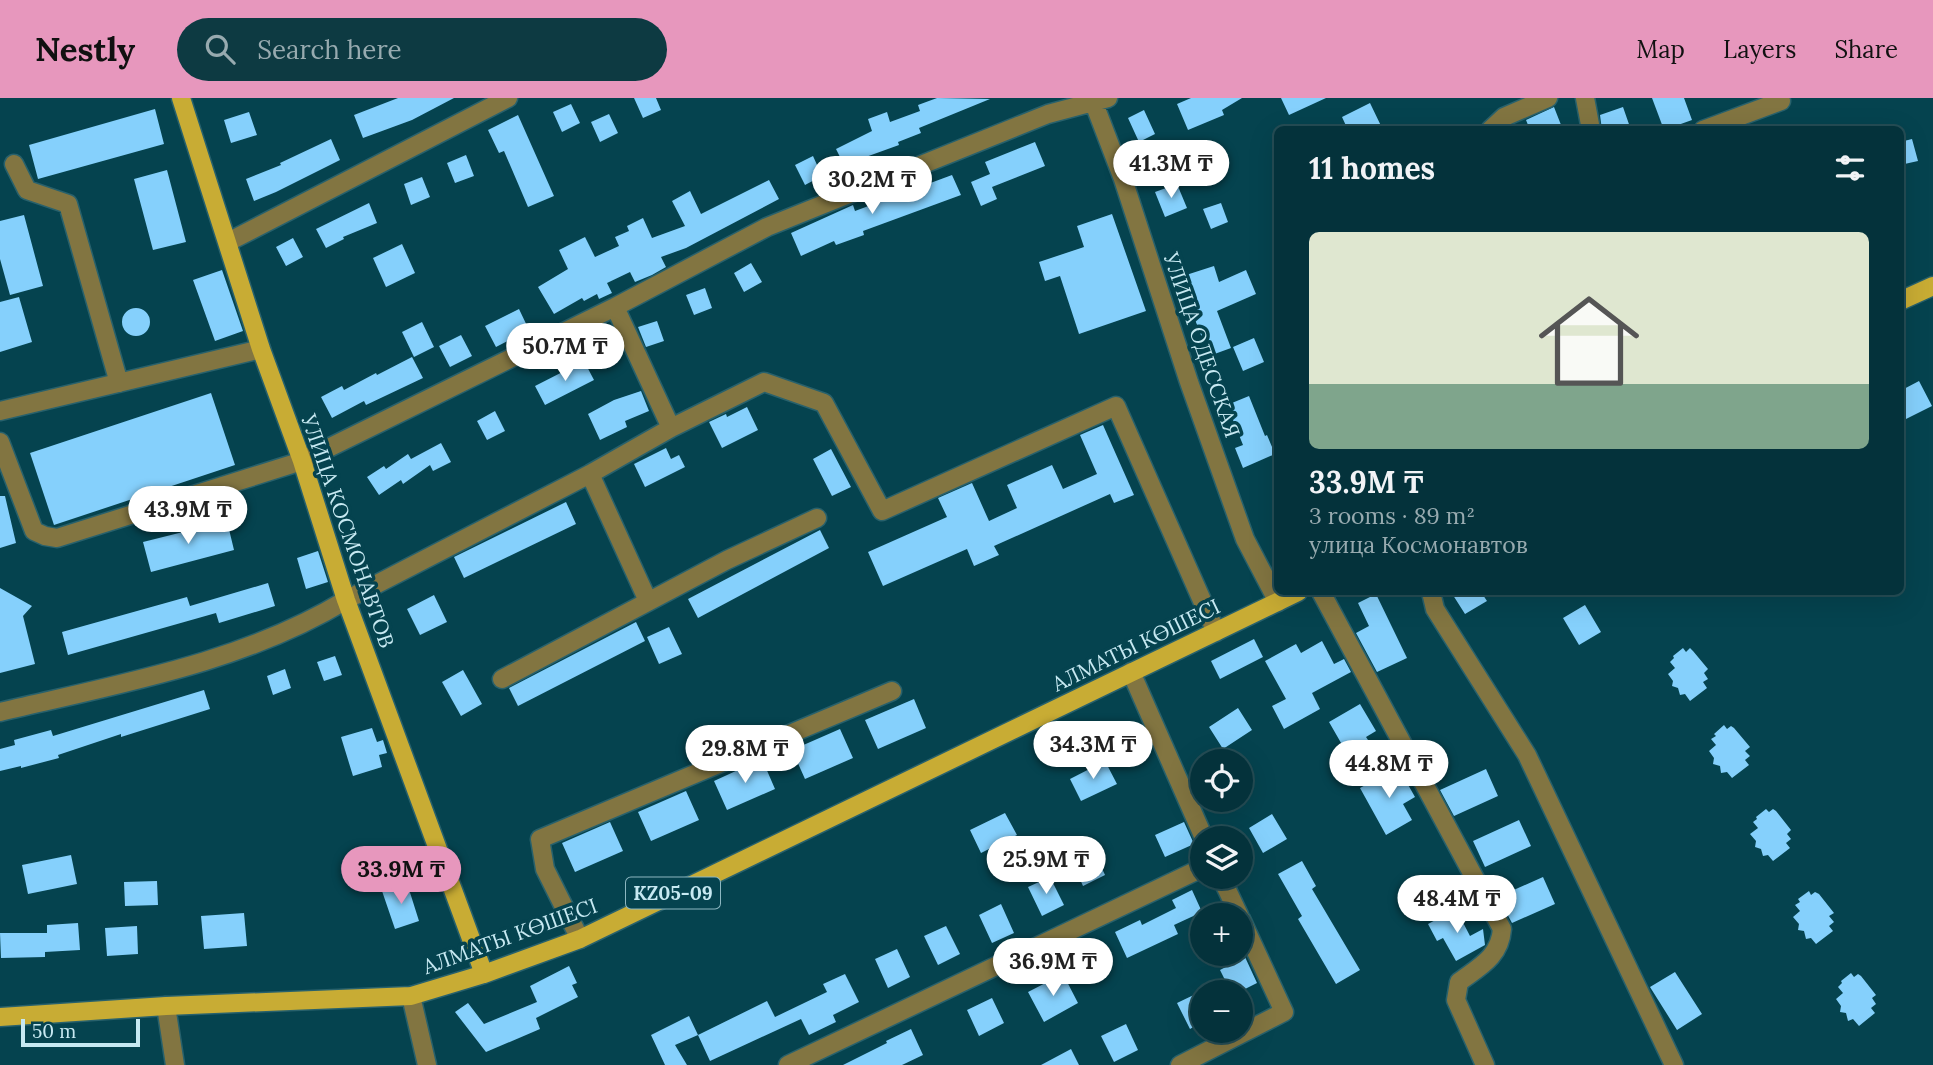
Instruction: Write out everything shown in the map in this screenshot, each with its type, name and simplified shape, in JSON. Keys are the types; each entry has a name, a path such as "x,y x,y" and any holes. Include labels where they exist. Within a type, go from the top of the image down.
{"main road":[{"name":"УЛИЦА КОСМОНАВТОВ","path":"181,98 261,349 302,461 346,600 484,974"},
{"path":"1904,299 1933,286"},
{"name":"АЛМАТЫ КӨШЕСІ","path":"0,1017 166,1006 411,996 484,974 580,939 1292,595"}],"street":[{"path":"228,242 508,98"},
{"path":"1494,126 1504,117 1548,98"},
{"path":"1585,98 1590,126"},
{"path":"0,442 34,531 57,538 302,461 615,307 767,228 1048,114 1098,100"},
{"name":"УЛИЦА ОДЕССКАЯ","path":"1098,100 1189,382 1245,539 1274,594"},
{"path":"1714,126 1781,101"},
{"path":"14,164 27,190 68,204 119,383"},
{"path":"615,307 671,428"},
{"path":"0,411 261,349"},
{"path":"0,712 193,667 314,619 590,474 671,428 764,382 824,403 882,511 1116,406 1216,632"},
{"path":"590,474 648,601"},
{"path":"502,679 727,559 817,518"},
{"name":"УЛИЦА ОДЕССКАЯ","path":"1274,595 1278,602"},
{"path":"1323,595 1503,929 1502,942 1495,955 1459,982 1456,1000 1485,1065"},
{"path":"1432,595 1435,609 1527,755 1674,1065"},
{"path":"1131,672 1199,826"},
{"path":"580,939 545,869 540,839 892,691"},
{"path":"788,1065 1190,874"},
{"path":"1180,1065 1284,1012 1253,945"},
{"path":"411,996 427,1065"},
{"path":"166,1006 175,1065"}],"building":[{"path":"398,98 454,98 412,120 363,138 354,115"},
{"path":"634,98 656,98 661,110 643,118"},
{"path":"937,98 990,99 919,128 921,133 898,142 899,145 863,158 846,169 836,149 872,131 868,119 887,112 890,122 920,111 918,105"},
{"path":"1191,98 1242,98 1222,110 1224,115 1188,130 1177,104"},
{"path":"1281,98 1326,98 1289,115"},
{"path":"1652,98 1684,98 1692,120 1675,126 1662,126"},
{"path":"1370,103 1381,126 1346,126 1342,117"},
{"path":"571,104 580,123 562,132 553,112"},
{"path":"1554,107 1561,126 1528,126 1526,120"},
{"path":"1623,107 1630,126 1601,126 1600,115"},
{"path":"155,109 164,144 38,179 29,145"},
{"path":"1144,110 1155,134 1139,142 1128,118"},
{"path":"249,112 257,135 231,143 224,120"},
{"path":"609,114 618,133 600,142 591,122"},
{"path":"518,115 554,196 528,207 504,151 499,153 488,130"},
{"path":"331,139 340,160 254,201 246,179 281,165 280,163"},
{"path":"1912,139 1918,161 1904,164 1904,141"},
{"path":"1035,142 1045,166 992,187 997,199 981,206 971,182 990,174 985,162"},
{"path":"466,155 474,176 455,183 447,163"},
{"path":"813,156 822,176 805,185 795,165"},
{"path":"167,170 186,242 153,250 134,179"},
{"path":"952,175 961,195 863,231 864,235 836,245 834,241 801,256 791,233 853,205 855,211"},
{"path":"422,177 430,197 411,205 404,184"},
{"path":"769,180 779,199 686,248 661,257 666,267 652,275 635,282 630,272 607,283 612,293 599,299 597,294 584,301 582,298 554,314 538,287 568,269 559,250 585,237 595,257 619,246 615,237 629,231 627,226 643,218 652,238 685,226 672,201 690,191 701,214"},
{"path":"1177,184 1187,208 1165,217 1155,192"},
{"path":"369,203 377,223 343,237 344,239 326,248 316,229"},
{"path":"1221,203 1228,222 1211,229 1203,209"},
{"path":"1112,214 1146,311 1079,334 1060,276 1045,281 1039,262 1084,247 1077,226"},
{"path":"24,215 43,286 10,295 0,259 0,221"},
{"path":"293,238 303,257 286,266 276,247"},
{"path":"402,244 415,273 386,287 373,258"},
{"path":"751,263 762,282 744,292 734,273"},
{"path":"1214,266 1219,282 1246,270 1256,294 1217,311 1231,348 1209,356 1194,317 1196,316 1183,276"},
{"path":"222,270 243,331 215,341 193,280"},
{"path":"705,288 712,308 694,315 686,295"},
{"path":"19,297 32,342 0,352 0,302"},
{"path":"136,308 146,312 150,322 146,332 136,336 126,332 122,322 126,312"},
{"path":"519,309 529,330 496,347 485,326"},
{"path":"657,321 664,341 646,347 638,327"},
{"path":"422,322 434,347 414,357 402,332"},
{"path":"461,335 472,356 450,367 439,346"},
{"path":"1254,338 1264,362 1243,371 1233,347"},
{"path":"412,357 423,378 366,405 364,401 332,418 321,397 342,386 344,390"},
{"path":"584,361 594,380 545,405 535,386"},
{"path":"1919,381 1932,406 1906,419 1904,389"},
{"path":"641,391 649,411 625,421 627,427 600,440 588,414 614,400"},
{"path":"211,393 235,465 54,525 30,453"},
{"path":"1249,396 1274,454 1243,468 1235,448 1243,445 1227,405"},
{"path":"747,407 758,430 722,448 709,422"},
{"path":"495,411 505,431 487,440 477,421"},
{"path":"1103,425 1134,495 1114,503 1110,494 994,546 999,555 974,566 967,549 883,586 868,552 947,517 938,498 972,483 989,521 1017,508 1007,485 1052,465 1063,489 1097,474 1080,435"},
{"path":"441,443 451,462 433,471 430,465 403,484 401,480 379,495 367,477 384,466 386,469 408,454 411,459"},
{"path":"666,448 671,459 679,455 685,467 645,487 634,464"},
{"path":"831,449 851,487 832,496 813,459"},
{"path":"0,496 5,496 16,543 0,548"},
{"path":"566,502 576,524 464,578 454,557"},
{"path":"227,521 234,550 151,572 143,542"},
{"path":"820,530 829,548 698,618 688,599"},
{"path":"318,551 328,582 306,589 297,558"},
{"path":"268,583 275,606 219,623 216,613 68,655 62,632 187,597 190,606"},
{"path":"0,588 32,606 23,616 35,664 0,673"},
{"path":"434,595 447,622 420,635 407,609"},
{"path":"1376,595 1407,658 1377,672 1356,633 1369,626 1358,603"},
{"path":"1453,595 1483,595 1487,601 1465,614"},
{"path":"1585,605 1601,632 1579,645 1563,618"},
{"path":"636,622 645,641 518,706 509,688"},
{"path":"669,627 682,654 659,664 647,637"},
{"path":"1254,639 1263,657 1220,679 1211,661"},
{"path":"1322,641 1334,664 1344,659 1351,672 1312,693 1320,709 1284,729 1272,706 1286,699 1265,661 1296,644 1301,653"},
{"path":"1683,648 1686,652 1690,648 1708,669 1704,673 1708,679 1703,682 1707,688 1690,701 1685,694 1680,695 1678,688 1672,686 1673,681 1668,674 1675,668 1670,662 1673,656"},
{"path":"335,656 342,675 324,681 317,662"},
{"path":"285,669 291,688 273,695 267,676"},
{"path":"463,670 482,704 461,716 442,682"},
{"path":"204,690 210,709 121,737 121,734 58,755 59,758 0,771 0,749 15,745 14,740 51,730 53,736"},
{"path":"914,699 926,728 878,749 865,720"},
{"path":"1360,704 1376,731 1366,737 1370,743 1348,755 1329,722"},
{"path":"1238,708 1252,730 1223,749 1209,727"},
{"path":"1724,725 1727,729 1731,726 1734,728 1750,747 1745,751 1750,756 1745,760 1749,765 1732,778 1727,772 1721,773 1720,766 1713,764 1714,758 1709,751 1716,745 1711,739"},
{"path":"372,728 377,742 383,740 387,753 379,755 382,767 353,776 341,737"},
{"path":"840,729 853,758 805,779 792,750"},
{"path":"762,759 775,789 727,810 714,781"},
{"path":"1105,761 1117,784 1081,801 1070,779"},
{"path":"1398,767 1415,797 1403,804 1412,820 1386,835 1360,788"},
{"path":"1486,769 1498,796 1454,816 1440,790"},
{"path":"686,791 699,820 651,841 638,812"},
{"path":"1766,809 1769,812 1773,809 1776,811 1791,830 1787,834 1791,839 1786,843 1790,848 1773,861 1768,855 1763,856 1761,849 1755,847 1756,841 1750,834 1758,828 1753,822 1756,817"},
{"path":"1005,813 1017,835 981,853 970,830"},
{"path":"1272,814 1287,839 1263,853 1253,835 1252,826"},
{"path":"1519,820 1531,846 1485,867 1473,841"},
{"path":"610,822 623,851 575,872 562,843"},
{"path":"1184,822 1190,835 1190,846 1165,857 1155,835"},
{"path":"1092,847 1105,875 1083,886 1070,857"},
{"path":"71,855 77,884 28,894 22,865"},
{"path":"1302,861 1316,886 1312,889 1360,970 1336,984 1298,919 1302,916 1278,874"},
{"path":"1050,877 1064,905 1042,916 1028,887"},
{"path":"1543,877 1555,904 1512,923 1498,897"},
{"path":"157,881 158,905 125,906 124,882"},
{"path":"407,883 419,921 395,929 382,891"},
{"path":"1192,890 1198,903 1190,903 1190,918 1174,925 1178,934 1127,958 1115,932 1140,920 1142,925 1176,908 1172,900"},
{"path":"1809,891 1811,895 1815,892 1819,894 1834,913 1829,916 1834,922 1829,926 1833,931 1816,944 1811,938 1806,939 1804,931 1798,930 1799,924 1793,917 1800,911 1795,905 1800,902 1798,899"},
{"path":"1001,904 1014,933 992,943 979,915"},
{"path":"1456,909 1470,936 1483,929 1485,945 1456,961 1443,938 1437,941 1428,924"},
{"path":"244,913 247,946 204,949 201,916"},
{"path":"78,923 80,950 45,952 45,957 1,958 0,933 47,933 47,925"},
{"path":"137,926 138,954 107,956 105,928"},
{"path":"946,926 960,954 938,965 924,936"},
{"path":"897,949 910,977 888,988 875,959"},
{"path":"569,966 577,983 572,985 578,997 536,1018 540,1029 486,1052 455,1012 468,1003 484,1024 537,1002 530,986"},
{"path":"1228,966 1249,966 1257,983 1253,985 1253,980 1225,980 1220,970"},
{"path":"1675,972 1702,1014 1677,1030 1650,987"},
{"path":"1851,973 1854,977 1858,974 1861,976 1876,995 1872,998 1876,1004 1871,1008 1875,1013 1859,1026 1853,1019 1848,1021 1846,1013 1840,1012 1841,1006 1836,999 1843,993 1838,987 1841,981"},
{"path":"845,974 859,1002 833,1015 836,1022 809,1035 801,1019 710,1061 698,1035 767,1001 775,1017 827,992 823,984"},
{"path":"1063,974 1078,1003 1044,1022 1028,992"},
{"path":"1190,997 1190,1029 1177,1003"},
{"path":"992,998 1004,1023 979,1036 967,1010"},
{"path":"689,1016 698,1035 675,1045 687,1065 665,1065 651,1035"},
{"path":"1126,1024 1138,1050 1114,1062 1101,1036"},
{"path":"911,1029 923,1055 902,1065 843,1065 887,1043 886,1041"},
{"path":"1071,1049 1079,1065 1041,1065"}]}
